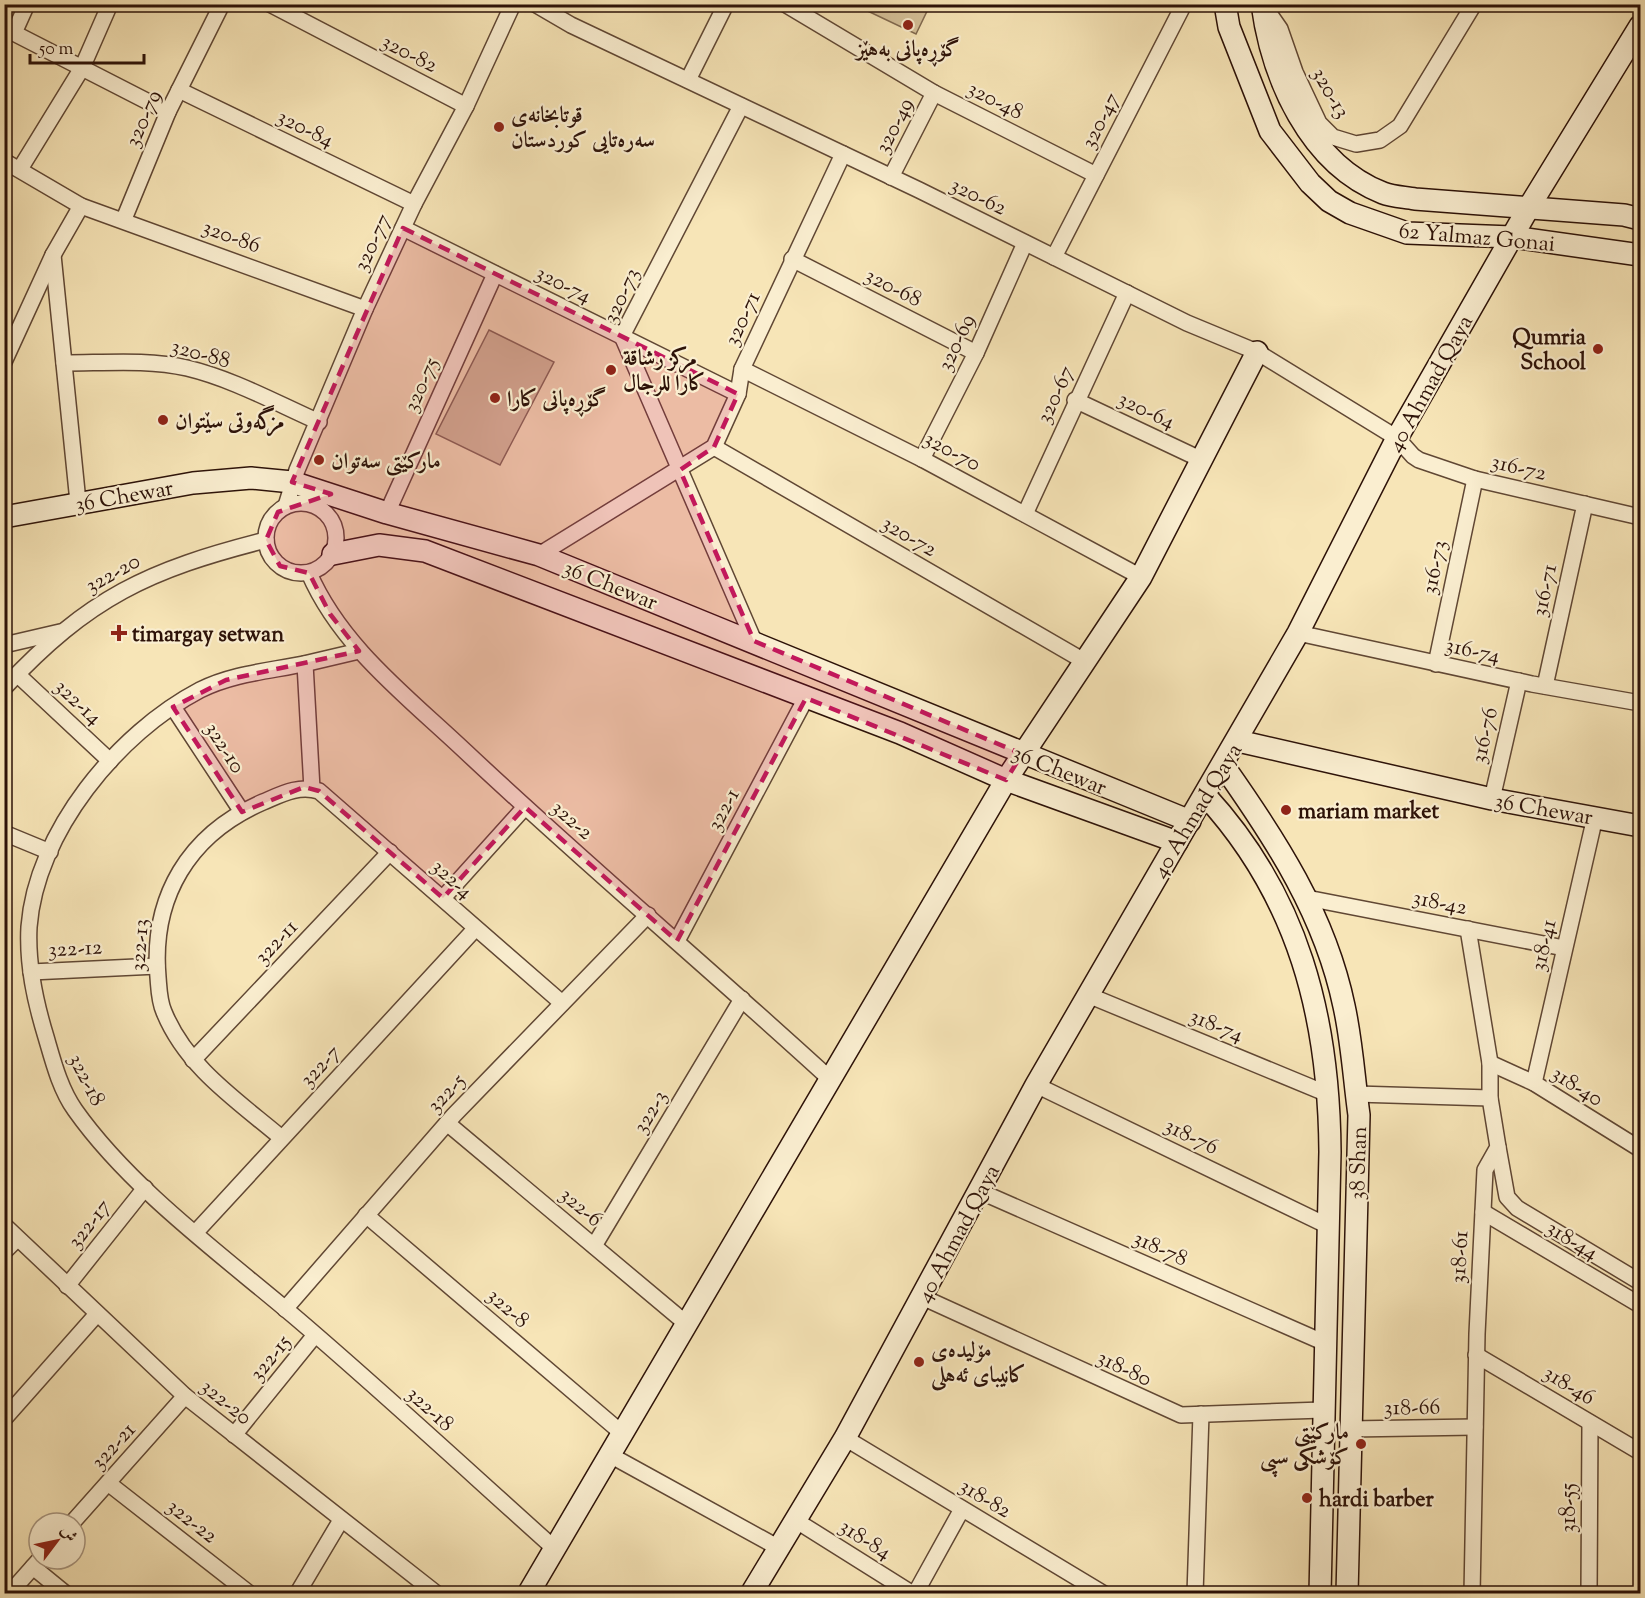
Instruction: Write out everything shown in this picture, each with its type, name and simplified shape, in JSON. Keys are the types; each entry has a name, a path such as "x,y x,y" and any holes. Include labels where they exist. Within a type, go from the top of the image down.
{"street":[{"path":"27,4 9,31 168,112"},
{"path":"20,169 82,68 110,4"},
{"name":"320-79","path":"124,219 168,112 222,4"},
{"name":"320-82","path":"270,4 466,106"},
{"name":"320-77","path":"286,506 292,482 365,309 414,204 466,106 513,4"},
{"name":"320-62","path":"535,4 1187,323 1257,352 1397,438"},
{"path":"688,80 726,4"},
{"name":"320-48","path":"785,4 934,93 1096,175"},
{"name":"320-47","path":"1054,257 1184,4"},
{"name":"62 Yalmaz Gonai","path":"1225,4 1229,27 1270,131 1310,183 1329,201 1350,213 1407,233 1512,237 1641,255"},
{"name":"62 Yalmaz Gonai","path":"1263,4 1274,59 1298,117 1332,158 1358,179 1384,194 1415,199 1624,215 1641,219"},
{"name":"320-13","path":"1263,4 1280,29 1295,72 1319,123 1333,137 1356,144 1380,140 1401,126 1474,4"},
{"name":"40 Ahmad Qaya","path":"751,1593 845,1438 1036,1085 1238,741 1298,633 1397,438 1529,207 1641,26"},
{"name":"320-84","path":"179,90 414,204"},
{"name":"320-49","path":"891,177 934,93"},
{"name":"320-73","path":"741,106 622,336 754,641"},
{"name":"320-71","path":"714,447 738,394 742,369 843,154"},
{"name":"320-86","path":"4,161 81,206 124,219 365,309"},
{"path":"4,362 53,255 81,206"},
{"name":"320-74","path":"403,228 738,394"},
{"name":"320-69","path":"922,459 976,353 1025,243"},
{"path":"53,255 78,502"},
{"name":"320-68","path":"792,259 976,353"},
{"name":"320-75","path":"387,513 495,274"},
{"name":"320-67","path":"1025,514 1075,400 1127,293"},
{"path":"528,1593 688,1325 1006,780 1141,577 1257,352"},
{"name":"320-88","path":"64,363 152,363 187,368 222,379 319,422"},
{"name":"320-70","path":"742,369 922,459 1141,577"},
{"name":"320-64","path":"1075,400 1200,459"},
{"name":"316-72","path":"1397,438 1413,456 1475,479 1641,517"},
{"path":"539,555 714,447"},
{"name":"320-72","path":"714,447 1084,661"},
{"name":"36 Chewar","path":"4,517 193,483 251,478 292,482 387,513 539,555 1190,821"},
{"name":"316-73","path":"1436,664 1475,479"},
{"path":"311,504 322,510 335,530 336,542 333,554 327,562 309,573 289,571 280,566 268,550 266,540 271,520 286,506 340,498"},
{"name":"316-71","path":"1545,686 1585,504"},
{"name":"322-20","path":"4,688 62,631 89,610 150,576 199,557 266,540"},
{"path":"333,554 379,544 425,551 900,733 1006,780 1177,842"},
{"name":"322-2","path":"309,573 330,614 359,651 525,807 831,1079"},
{"path":"4,645 62,631"},
{"name":"316-74","path":"1298,633 1519,681 1641,703"},
{"name":"322-18","path":"359,651 226,680 200,690 144,728 110,761 79,802 50,852 37,890 30,925 31,972 39,1016 72,1107 112,1154 145,1188 315,1335 555,1549"},
{"path":"305,664 312,789"},
{"name":"322-14","path":"18,675 110,761"},
{"name":"316-76","path":"1491,799 1519,681"},
{"name":"322-1","path":"677,941 806,698"},
{"name":"322-10","path":"173,707 242,812"},
{"name":"36 Chewar","path":"1238,741 1491,799 1641,826"},
{"name":"38 Shan","path":"1223,765 1292,867 1307,898 1323,938 1343,1003 1351,1040 1359,1115 1347,1593"},
{"name":"322-13","path":"280,1140 278,1135 193,1060 164,1012 159,995 157,966 162,918 172,882 196,848 230,819 242,812 285,793 304,787 312,789"},
{"name":"322-4","path":"312,789 319,791 562,1003"},
{"name":"38 Shan","path":"1205,795 1232,824 1268,881 1295,939 1317,1009 1330,1095 1320,1593"},
{"path":"443,898 525,807"},
{"name":"318-41","path":"1534,1083 1594,817"},
{"path":"4,833 50,852"},
{"name":"322-11","path":"193,1060 390,852"},
{"name":"318-42","path":"1307,898 1564,948"},
{"name":"322-5","path":"285,1309 447,1123 648,915"},
{"name":"322-7","path":"196,1232 475,929"},
{"path":"1468,929 1490,1063 1491,1098 1507,1197 1517,1208 1641,1282"},
{"name":"322-12","path":"31,972 157,966"},
{"name":"318-74","path":"1088,996 1330,1095"},
{"name":"322-3","path":"594,1246 742,999"},
{"name":"318-40","path":"1490,1063 1534,1083 1641,1149"},
{"name":"318-76","path":"1036,1085 1328,1226"},
{"path":"1356,1094 1491,1098"},
{"name":"322-6","path":"447,1123 688,1325"},
{"name":"318-61","path":"1472,1593 1476,1355 1485,1170 1498,1147"},
{"name":"322-17","path":"67,1286 145,1188"},
{"name":"318-78","path":"979,1191 1325,1343"},
{"name":"318-44","path":"1483,1212 1641,1305"},
{"name":"322-8","path":"366,1215 623,1434"},
{"name":"322-20","path":"4,1225 185,1396 340,1520 437,1593"},
{"path":"4,1252 17,1239"},
{"name":"318-80","path":"922,1297 1159,1407 1181,1415 1323,1410"},
{"path":"4,1419 97,1314"},
{"name":"322-15","path":"234,1436 315,1335"},
{"name":"318-46","path":"1476,1355 1641,1452"},
{"name":"322-21","path":"83,1511 185,1396"},
{"path":"1323,1410 1350,1430"},
{"path":"1195,1593 1201,1414"},
{"name":"318-55","path":"1589,1593 1590,1423"},
{"name":"318-66","path":"1350,1430 1475,1426"},
{"name":"318-82","path":"845,1438 1104,1593"},
{"path":"610,1455 779,1548"},
{"name":"322-22","path":"108,1483 250,1593"},
{"path":"914,1593 962,1509"},
{"path":"297,1593 340,1520"},
{"name":"318-84","path":"795,1520 914,1593"},
{"path":"9,1593 29,1571"},
{"path":"44,1571 66,1593"}],"highlighted area":[{"path":"403,228 738,394 714,447 680,470 754,641 1022,754 1006,780 806,698 677,941 525,807 443,898 319,791 304,787 242,812 173,707 226,680 359,651 330,614 309,573 280,566 266,540 278,512 331,494 292,482"}],"shaded area":[{"name":"گۆڕەپانی بەهێز","path":"930,4 916,34 855,5"},
{"name":"گۆڕەپانی کارا","path":"489,330 554,362 500,465 436,434"}],"place":[{"name":"گۆڕەپانی بەهێز","path":"908,25"},
{"name":"قوتابخانەی سەرەتایی کوردستان","path":"499,127"},
{"name":"Qumria School","path":"1598,349"},
{"name":"مركز رشاقة كارا للرجال","path":"611,370"},
{"name":"گۆڕەپانی کارا","path":"495,398"},
{"name":"مزگەوتی سێتوان","path":"163,420"},
{"name":"مارکێتی سەتوان","path":"319,460"},
{"name":"timargay setwan","path":"119,633"},
{"name":"mariam market","path":"1286,810"},
{"name":"مۆلیدەی کانیبای ئەهلی","path":"919,1362"},
{"name":"مارکێتی کۆشکی سپی","path":"1361,1444"},
{"name":"hardi barber","path":"1307,1498"}]}
